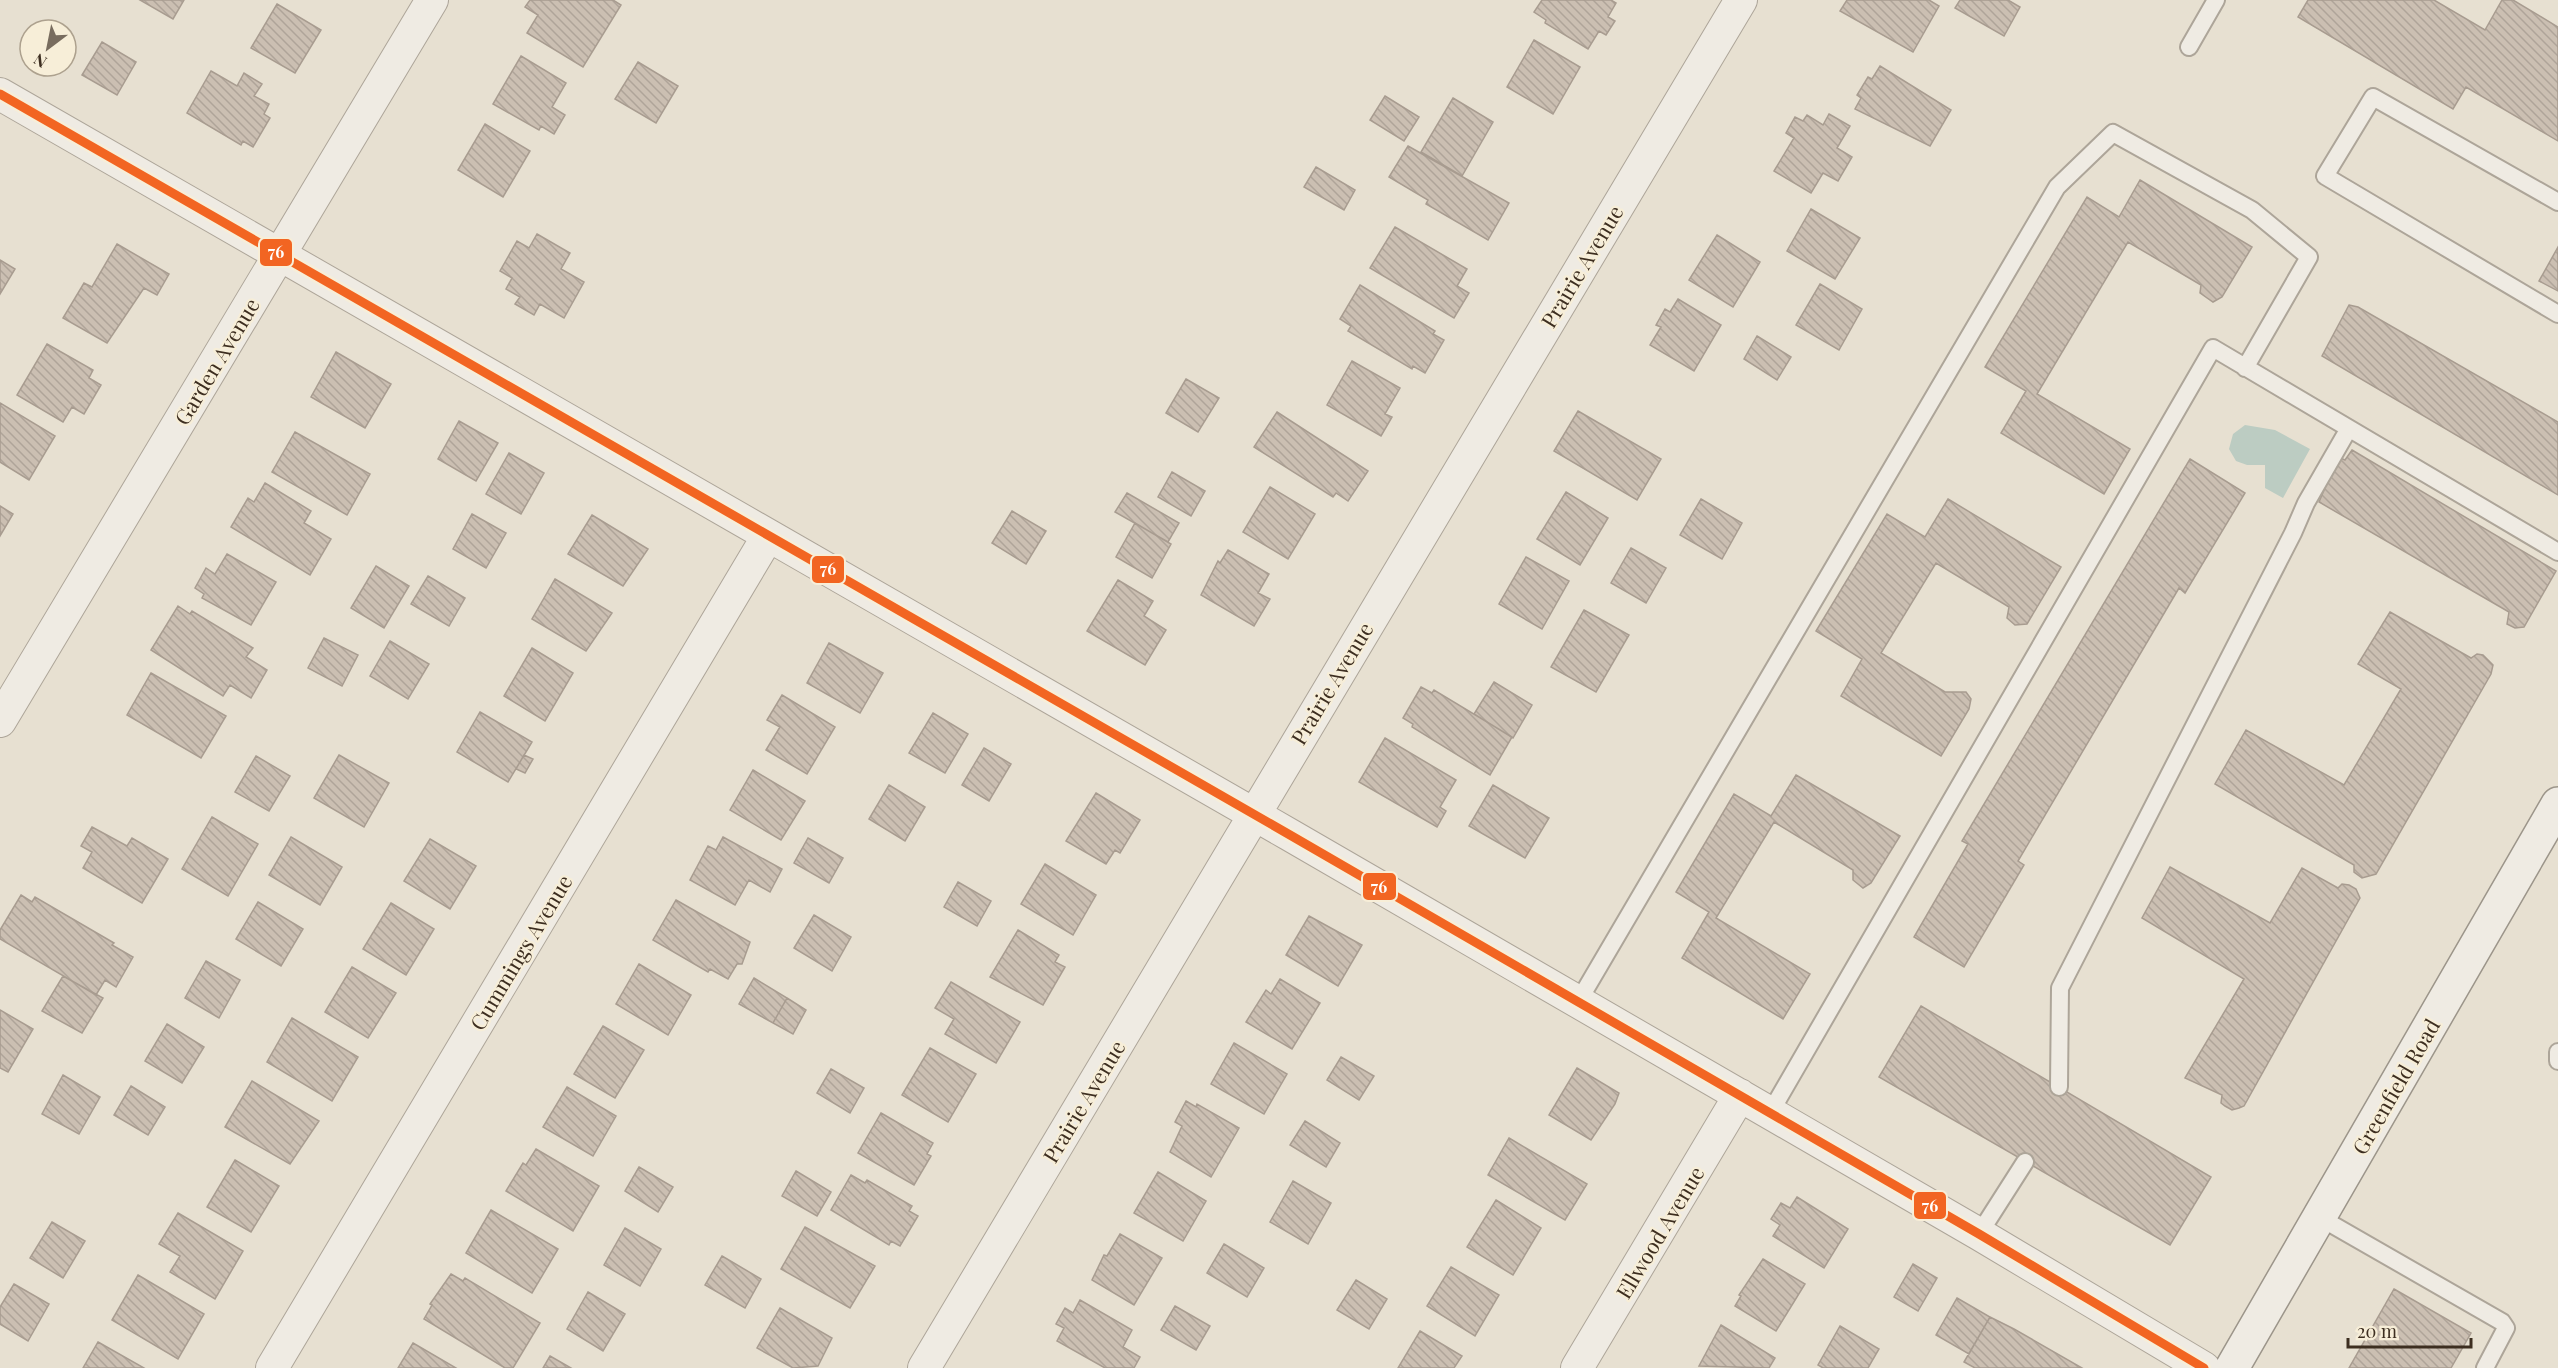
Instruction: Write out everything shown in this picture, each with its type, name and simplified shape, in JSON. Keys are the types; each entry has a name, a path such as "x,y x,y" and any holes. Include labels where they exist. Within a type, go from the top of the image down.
{"main road":[{"name":"Greenfield Road","path":"2232,1368 2558,804"}],"street":[{"name":"Garden Avenue","path":"0,721 432,0"},
{"name":"Prairie Avenue","path":"924,1368 1741,0"},
{"path":"0,94 1254,814 1979,1234 2204,1368"},
{"name":"Cummings Avenue","path":"272,1368 768,536"},
{"name":"Ellwood Avenue","path":"1577,1368 1740,1095"}],"lane":[{"path":"2189,47 2217,0"},
{"path":"2558,202 2373,97 2325,176 2558,314"},
{"path":"1578,1002 2057,187 2113,133 2252,210 2309,256 2245,368"},
{"path":"1770,1113 2212,348 2558,552"},
{"path":"2059,1087 2061,988 2293,533 2306,503 2348,430"},
{"path":"2558,1052 2558,1061"},
{"path":"1979,1234 2025,1161"},
{"path":"2319,1217 2502,1322 2506,1328 2504,1335 2485,1368"}],"shaded area":[{"path":"2245,425 2275,430 2310,449 2283,498 2265,488 2265,465 2247,465 2236,461 2229,449 2233,434"}],"building":[{"path":"140,0 184,0 173,19"},
{"path":"530,0 613,0 621,5 583,67 527,33 538,15 525,7"},
{"path":"1542,0 1611,0 1616,3 1608,17 1615,21 1606,35 1599,31 1588,49 1545,23 1546,20 1534,12"},
{"path":"1847,0 1929,0 1939,6 1913,52 1840,11"},
{"path":"1960,0 2008,0 2020,7 2004,36 1955,8"},
{"path":"2308,0 2434,0 2485,30 2502,0 2513,0 2558,27 2558,141 2466,87 2453,109 2298,17"},
{"path":"277,4 321,30 295,73 251,48"},
{"path":"1534,40 1580,67 1553,114 1507,87"},
{"path":"102,42 136,62 117,95 82,75"},
{"path":"521,56 566,83 552,107 565,115 554,134 541,126 539,130 493,104"},
{"path":"638,62 678,86 656,123 615,99"},
{"path":"1880,66 1951,110 1930,146 1855,109 1861,98 1857,95 1868,77 1872,79"},
{"path":"211,71 237,86 244,73 262,84 254,96 269,104 264,114 270,118 253,147 243,141 241,145 187,113"},
{"path":"1385,96 1419,117 1404,141 1370,120"},
{"path":"1453,98 1493,122 1462,176 1421,152"},
{"path":"1829,114 1850,126 1837,148 1852,157 1838,181 1823,173 1811,193 1774,171 1794,138 1786,133 1795,117 1803,121 1807,115 1823,125"},
{"path":"485,124 530,151 503,197 458,170"},
{"path":"1408,146 1509,203 1488,240 1426,204 1428,200 1389,177"},
{"path":"1316,167 1355,190 1344,210 1304,187"},
{"path":"2140,180 2252,247 2222,297 2213,302 2200,293 2201,285 2128,242 2037,394 2130,449 2104,494 2001,433 2026,391 1985,367 2087,197 2119,217"},
{"path":"1811,209 1860,238 1835,279 1787,251"},
{"path":"1395,227 1467,269 1457,286 1469,293 1454,318 1370,268"},
{"path":"537,234 570,253 561,269 584,282 564,318 540,304 534,315 515,304 520,297 506,289 512,278 500,271 517,241 529,248"},
{"path":"1717,235 1760,262 1733,307 1689,280"},
{"path":"117,244 169,274 157,295 144,288 107,343 63,318 84,283 92,287"},
{"path":"2558,247 2558,291 2539,281"},
{"path":"0,260 15,269 0,294"},
{"path":"1820,284 1862,309 1839,350 1796,325"},
{"path":"1360,285 1435,331 1433,334 1444,340 1425,373 1413,366 1412,369 1348,331 1351,326 1340,319"},
{"path":"1678,299 1721,325 1694,371 1650,345 1661,327 1656,325 1665,309 1670,312"},
{"path":"2349,305 2358,307 2558,422 2558,495 2322,356"},
{"path":"1757,336 1791,357 1777,380 1744,359"},
{"path":"47,344 93,370 89,378 101,385 84,414 72,407 63,422 17,395"},
{"path":"336,352 391,384 365,428 311,397"},
{"path":"1352,361 1400,388 1385,414 1392,417 1381,436 1327,405"},
{"path":"1186,379 1219,398 1198,432 1166,413"},
{"path":"0,403 55,436 29,480 0,462"},
{"path":"1578,411 1661,459 1637,500 1554,451"},
{"path":"1277,412 1368,471 1348,501 1336,493 1333,497 1254,447"},
{"path":"459,421 498,443 476,481 438,459"},
{"path":"295,432 370,474 347,515 272,472"},
{"path":"2352,450 2556,571 2524,627 2515,628 2507,624 2509,612 2319,502 2338,457 2345,460"},
{"path":"509,453 544,473 521,514 486,494"},
{"path":"2190,459 2245,493 2185,593 2179,588 2018,861 2024,865 1964,967 1914,937 1968,844 1962,841"},
{"path":"1172,472 1205,491 1191,516 1158,497"},
{"path":"265,483 311,511 304,523 331,539 310,575 231,527 248,498 254,502"},
{"path":"1270,487 1315,514 1288,559 1243,532"},
{"path":"1566,492 1608,518 1580,565 1537,539"},
{"path":"1127,493 1179,523 1168,542 1115,512"},
{"path":"1701,499 1742,523 1722,559 1680,535"},
{"path":"1948,499 2061,567 2027,624 2015,625 2007,618 2009,607 1936,563 1881,653 1945,692 1966,692 1971,699 1969,709 1941,756 1841,696 1862,659 1816,631 1887,514 1925,537"},
{"path":"0,506 13,514 0,536"},
{"path":"1012,511 1046,531 1026,564 992,543"},
{"path":"472,514 506,533 486,568 453,549"},
{"path":"592,515 648,549 623,586 568,554"},
{"path":"1135,523 1171,544 1152,578 1116,557"},
{"path":"1631,548 1666,568 1646,603 1611,583"},
{"path":"1228,550 1269,574 1258,593 1270,599 1254,626 1201,595 1218,561 1220,563"},
{"path":"227,554 276,582 251,625 202,598 204,594 195,588 206,568 215,574"},
{"path":"1526,557 1569,581 1542,629 1499,604"},
{"path":"376,566 409,586 384,628 351,608"},
{"path":"428,576 465,598 449,626 411,604"},
{"path":"555,579 612,613 586,651 532,619"},
{"path":"1118,580 1153,601 1144,616 1166,630 1145,665 1087,631"},
{"path":"178,606 190,614 192,611 253,648 246,657 267,670 251,698 230,685 223,696 151,650"},
{"path":"1584,610 1629,635 1596,692 1551,667"},
{"path":"2390,612 2471,658 2477,654 2483,655 2493,665 2491,674 2376,874 2362,878 2354,872 2354,865 2215,784 2246,730 2344,785 2401,689 2358,664"},
{"path":"324,638 358,655 342,686 308,668"},
{"path":"390,641 429,664 408,699 370,676"},
{"path":"829,643 883,673 860,713 807,683"},
{"path":"532,648 573,673 545,721 504,696"},
{"path":"151,673 226,716 201,758 127,715"},
{"path":"1494,682 1532,705 1513,738 1474,714"},
{"path":"1421,687 1432,693 1434,690 1512,737 1490,775 1412,727 1413,724 1403,718"},
{"path":"782,695 835,727 807,774 766,750 780,727 767,720"},
{"path":"480,712 532,742 508,782 457,752"},
{"path":"933,713 968,734 945,773 909,753"},
{"path":"1385,738 1456,780 1440,807 1446,811 1437,827 1359,782"},
{"path":"984,748 1011,764 989,801 962,785"},
{"path":"339,755 389,783 364,827 314,798"},
{"path":"524,755 533,759 525,773 516,769"},
{"path":"256,756 290,776 269,811 235,792"},
{"path":"753,770 805,801 781,840 730,810"},
{"path":"1796,775 1900,836 1871,883 1863,888 1853,880 1853,870 1774,822 1716,918 1810,974 1783,1019 1682,958 1709,912 1676,892 1734,794 1771,816"},
{"path":"889,785 925,807 905,841 869,819"},
{"path":"1493,785 1549,818 1525,858 1469,826"},
{"path":"1096,793 1140,820 1120,853 1115,850 1106,864 1066,841"},
{"path":"212,817 258,844 228,896 182,869"},
{"path":"92,827 127,846 132,838 168,859 142,903 83,868 92,852 81,846"},
{"path":"291,837 342,867 320,905 269,875"},
{"path":"723,837 782,869 770,892 749,880 735,905 690,880 708,846 716,850"},
{"path":"808,838 843,858 829,883 794,863"},
{"path":"430,839 476,866 450,909 404,881"},
{"path":"1045,864 1096,895 1073,935 1021,904"},
{"path":"2170,867 2270,923 2302,868 2338,888 2342,884 2349,885 2356,889 2360,898 2244,1106 2232,1110 2221,1103 2222,1095 2185,1078 2244,979 2142,918"},
{"path":"958,882 991,901 977,926 944,907"},
{"path":"21,895 32,902 35,897 114,943 112,945 133,957 116,987 105,980 96,995 0,939 0,930"},
{"path":"676,900 750,942 742,964 737,964 728,979 710,969 708,972 653,940"},
{"path":"258,902 303,929 281,966 236,939"},
{"path":"391,903 434,929 406,975 363,949"},
{"path":"814,915 851,937 832,971 794,948"},
{"path":"1309,916 1362,945 1338,986 1286,955"},
{"path":"1018,930 1059,955 1055,962 1065,967 1043,1005 990,977"},
{"path":"206,961 240,980 219,1018 185,998"},
{"path":"639,964 691,995 668,1035 616,1004"},
{"path":"352,967 396,993 368,1038 325,1012"},
{"path":"63,976 103,998 82,1033 42,1011"},
{"path":"754,978 787,998 773,1023 739,1004"},
{"path":"1280,979 1320,1003 1292,1049 1246,1022 1266,990 1271,994"},
{"path":"951,982 1020,1022 996,1063 945,1034 954,1019 935,1008"},
{"path":"787,998 806,1010 793,1034 773,1023"},
{"path":"1921,1006 2211,1177 2170,1245 1879,1077"},
{"path":"0,1010 33,1029 8,1072 0,1068"},
{"path":"292,1018 358,1057 332,1101 267,1062"},
{"path":"167,1024 204,1047 182,1083 145,1061"},
{"path":"603,1026 644,1050 615,1098 574,1074"},
{"path":"1234,1043 1287,1074 1264,1114 1211,1084"},
{"path":"930,1048 976,1074 948,1122 902,1095"},
{"path":"1341,1057 1374,1076 1359,1100 1327,1080"},
{"path":"1577,1068 1619,1093 1615,1104 1591,1140 1549,1115"},
{"path":"831,1069 864,1088 850,1113 817,1093"},
{"path":"63,1075 100,1097 79,1134 42,1114"},
{"path":"252,1081 319,1121 290,1164 225,1127"},
{"path":"131,1086 165,1107 148,1135 114,1115"},
{"path":"567,1087 616,1116 593,1156 543,1127"},
{"path":"1186,1101 1196,1107 1197,1104 1239,1128 1211,1177 1170,1152 1182,1126 1175,1122"},
{"path":"881,1113 933,1143 927,1154 931,1156 914,1185 858,1153"},
{"path":"1305,1121 1340,1143 1326,1167 1290,1145"},
{"path":"1509,1138 1587,1184 1565,1220 1488,1175"},
{"path":"536,1149 599,1186 573,1231 506,1191 523,1163 526,1165"},
{"path":"235,1160 279,1186 251,1232 207,1207"},
{"path":"639,1167 673,1187 658,1212 625,1191"},
{"path":"796,1171 831,1192 817,1216 782,1196"},
{"path":"1158,1172 1206,1201 1183,1241 1134,1213"},
{"path":"851,1175 865,1183 867,1180 912,1206 909,1211 918,1216 900,1246 891,1241 889,1245 831,1210"},
{"path":"1293,1181 1331,1203 1308,1244 1270,1222"},
{"path":"1797,1197 1848,1229 1824,1268 1773,1236 1780,1225 1771,1219 1781,1203 1790,1208"},
{"path":"1496,1200 1541,1228 1513,1275 1467,1247"},
{"path":"491,1210 558,1249 532,1293 466,1253"},
{"path":"178,1213 243,1251 215,1299 170,1272 180,1256 159,1244"},
{"path":"52,1222 85,1241 63,1278 30,1258"},
{"path":"805,1227 875,1266 850,1308 781,1269"},
{"path":"625,1228 661,1249 640,1286 604,1265"},
{"path":"1120,1234 1162,1258 1134,1305 1092,1280 1104,1255 1107,1256"},
{"path":"1224,1244 1264,1268 1247,1297 1207,1273"},
{"path":"722,1256 761,1279 745,1308 705,1285"},
{"path":"1763,1259 1805,1284 1776,1331 1735,1306 1741,1296 1739,1295"},
{"path":"1913,1264 1937,1278 1918,1311 1894,1297"},
{"path":"1451,1267 1499,1295 1475,1336 1427,1306"},
{"path":"451,1274 463,1281 465,1278 540,1323 513,1368 505,1368 424,1319 432,1305 430,1304"},
{"path":"138,1275 204,1314 178,1359 112,1320"},
{"path":"1356,1280 1387,1299 1369,1329 1337,1310"},
{"path":"14,1284 49,1304 28,1341 0,1324 0,1307"},
{"path":"2394,1289 2471,1333 2451,1368 2349,1368"},
{"path":"588,1292 625,1314 603,1351 567,1329"},
{"path":"1957,1298 1990,1317 1969,1354 1936,1335"},
{"path":"1080,1300 1132,1330 1123,1347 1140,1357 1134,1368 1105,1368 1057,1341 1064,1328 1056,1324 1065,1308 1073,1313"},
{"path":"1175,1306 1210,1326 1196,1350 1161,1330"},
{"path":"780,1308 832,1338 818,1366 793,1368 757,1348"},
{"path":"1990,1317 2082,1368 1975,1368 1964,1362"},
{"path":"1721,1325 1775,1358 1769,1368 1699,1366"},
{"path":"1840,1326 1879,1349 1868,1368 1823,1368 1818,1365"},
{"path":"1420,1331 1462,1356 1454,1368 1398,1368"},
{"path":"98,1342 144,1368 83,1368"},
{"path":"413,1343 456,1368 398,1368"},
{"path":"550,1356 571,1368 543,1368"}],"transit line":[{"name":"76","path":"0,94 1290,835 1979,1234 2204,1368"}]}
